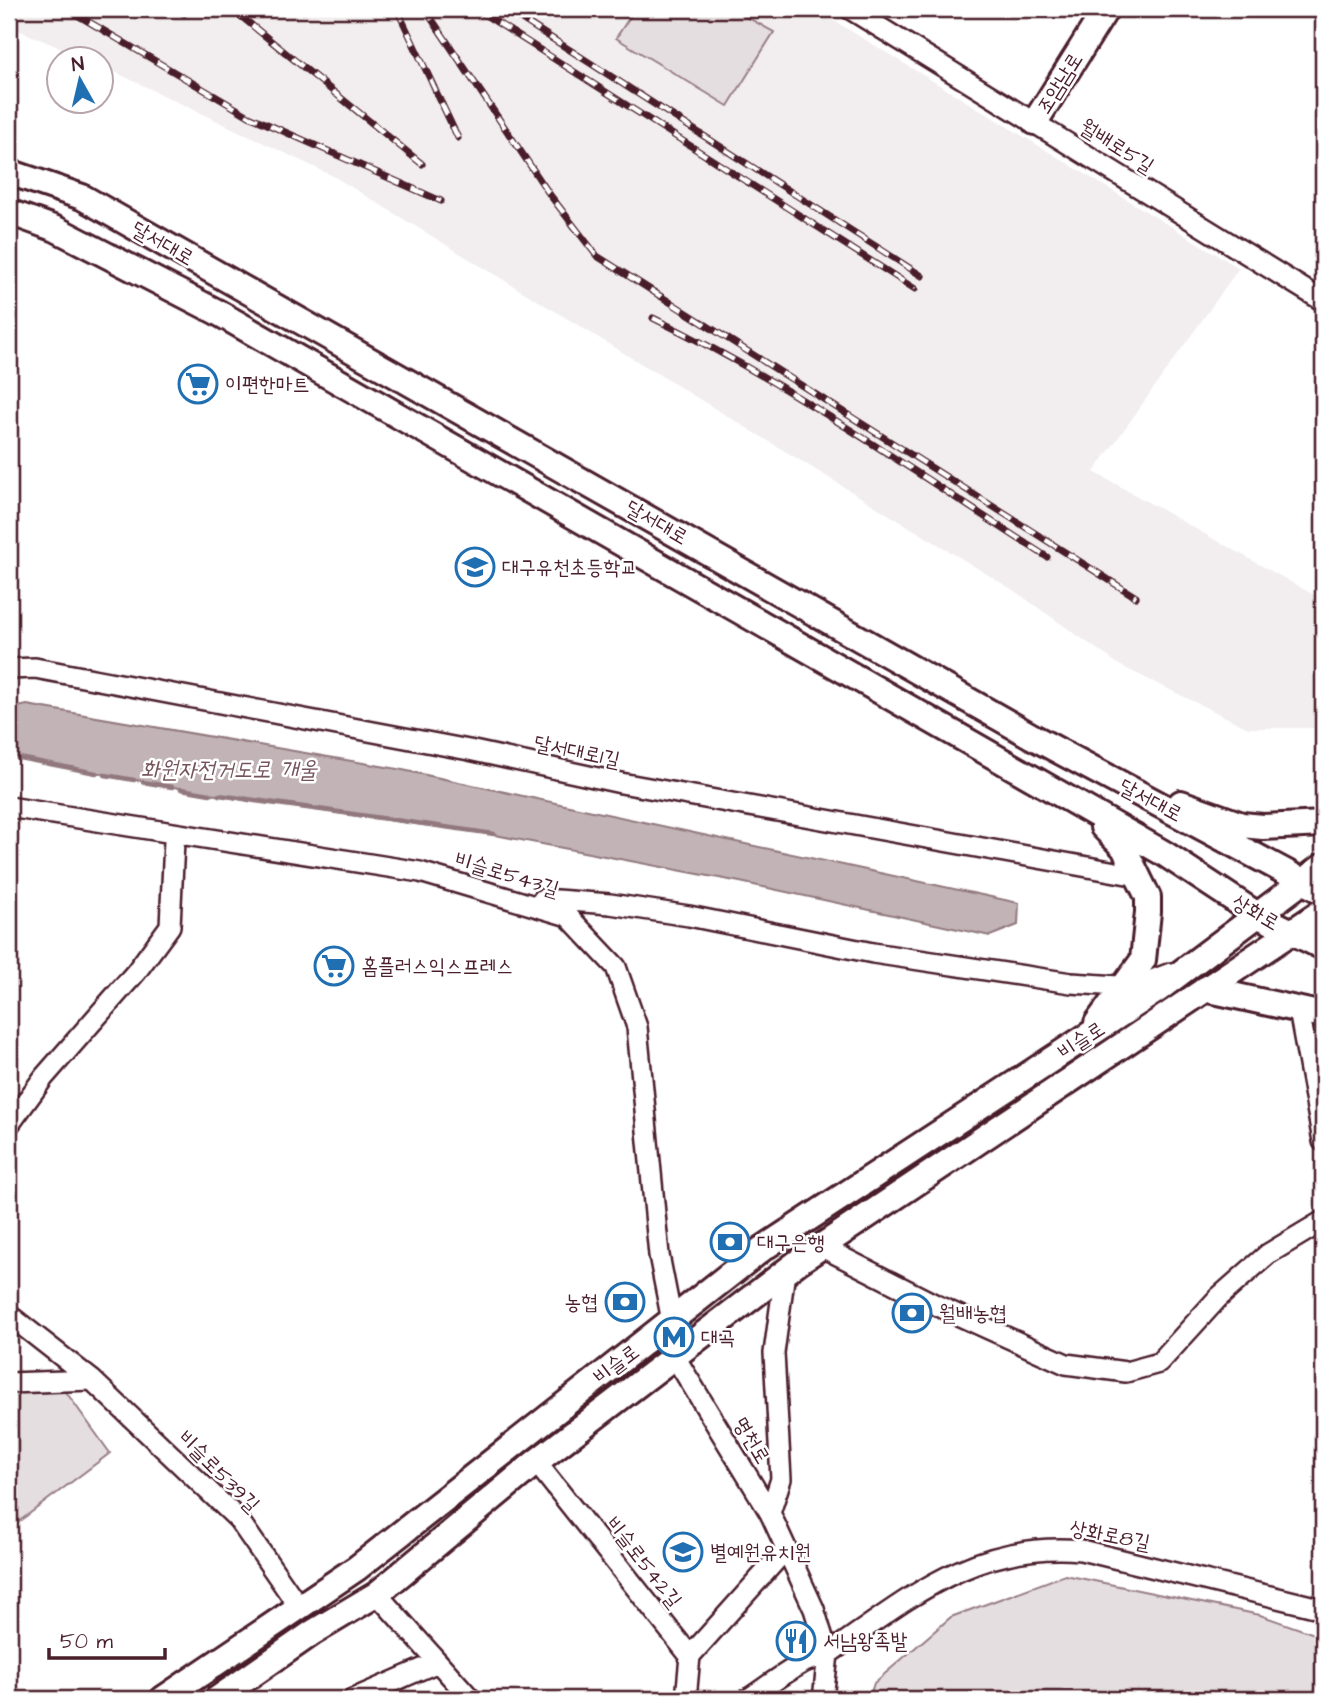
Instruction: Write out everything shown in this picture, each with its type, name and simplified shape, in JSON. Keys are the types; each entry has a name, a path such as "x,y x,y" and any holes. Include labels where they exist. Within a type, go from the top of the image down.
{"main road":[{"name":"조암남로","path":"1035,122 1106,9"},
{"name":"달서대로","path":"9,172 82,197 1303,889"},
{"name":"달서대로","path":"9,212 56,229 217,312 1192,871"},
{"path":"1118,783 1242,825 1263,827 1323,824"},
{"path":"1082,807 1124,848 1148,897 1143,960 1090,1035"},
{"name":"비슬로","path":"163,1699 357,1568 527,1431 672,1321 761,1249 1160,989 1259,916 1303,889 1323,866"},
{"name":"상화로","path":"1192,871 1259,916 1323,947"},
{"name":"비슬로","path":"217,1699 312,1633 377,1594 536,1462 785,1272 1323,911"},
{"path":"1205,989 1323,1015"}],"street":[{"name":"월배로5길","path":"850,9 1323,300"},
{"name":"달서대로1길","path":"9,669 35,668 469,750 621,783 1138,876"},
{"name":"비슬로543길","path":"9,807 420,872 568,916 616,967 637,1027 659,1255 672,1321"},
{"path":"9,1125 44,1077 135,972 170,926 174,841"},
{"path":"495,894 610,904 873,953 1026,977 1121,988 1134,987 1185,968"},
{"path":"1298,1010 1323,1140"},
{"path":"822,1247 938,1306 1066,1364 1126,1372 1159,1363 1218,1298 1268,1254 1323,1221"},
{"path":"770,1513 781,1479 774,1353 785,1272"},
{"name":"비슬로539길","path":"9,1315 92,1380 238,1519 299,1607"},
{"name":"명천로","path":"675,1357 770,1513 814,1609 828,1654 823,1699"},
{"path":"9,1383 92,1380"},
{"name":"비슬로542길","path":"536,1462 690,1656"},
{"name":"상화로8길","path":"828,1654 860,1629 951,1574 981,1560 1046,1547 1081,1550 1323,1609"},
{"path":"686,1699 690,1656 786,1549"},
{"path":"377,1594 471,1699"},
{"path":"748,1699 804,1662 828,1654"},
{"path":"353,1699 438,1662"}],"shaded area":[{"path":"9,9 815,9 1239,268 1094,472 1323,600 1323,728 1248,728 1121,666 1013,590 333,176 116,73 116,46 56,46 9,26"},
{"path":"635,9 732,9 774,32 728,106 616,38"},
{"path":"9,1391 66,1392 110,1453 9,1529"},
{"path":"1065,1575 1260,1615 1323,1637 1323,1699 869,1699 874,1683 951,1617"}],"water":[{"name":"화원자전거도로 개울","path":"27,705 398,769 1019,903 1018,925 990,936 740,882 490,834 253,802 9,756 9,709"}],"waterway":[{"path":"9,756 96,773"},
{"path":"105,775 134,780"},
{"path":"143,782 172,787"},
{"path":"181,789 210,794"},
{"path":"219,795 494,834"}],"railway":[{"path":"67,9 249,116 441,201"},
{"path":"134,9 142,14"},
{"path":"177,9 184,14"},
{"path":"232,9 422,164"},
{"path":"397,9 458,138"},
{"path":"425,9 550,195 597,256 1136,597"},
{"path":"476,9 915,289"},
{"path":"506,9 922,276"},
{"path":"653,318 804,401 1047,557"}],"place":[{"name":"이편한마트","path":"198,384"},
{"name":"대구유천초등학교","path":"475,567"},
{"name":"홈플러스익스프레스","path":"334,966"},
{"name":"대구은행","path":"730,1242"},
{"name":"농협","path":"625,1302"},
{"name":"월배농협","path":"912,1313"},
{"name":"대곡","path":"674,1337"},
{"name":"별예원유치원","path":"683,1552"},
{"name":"서남왕족발","path":"796,1641"}]}
